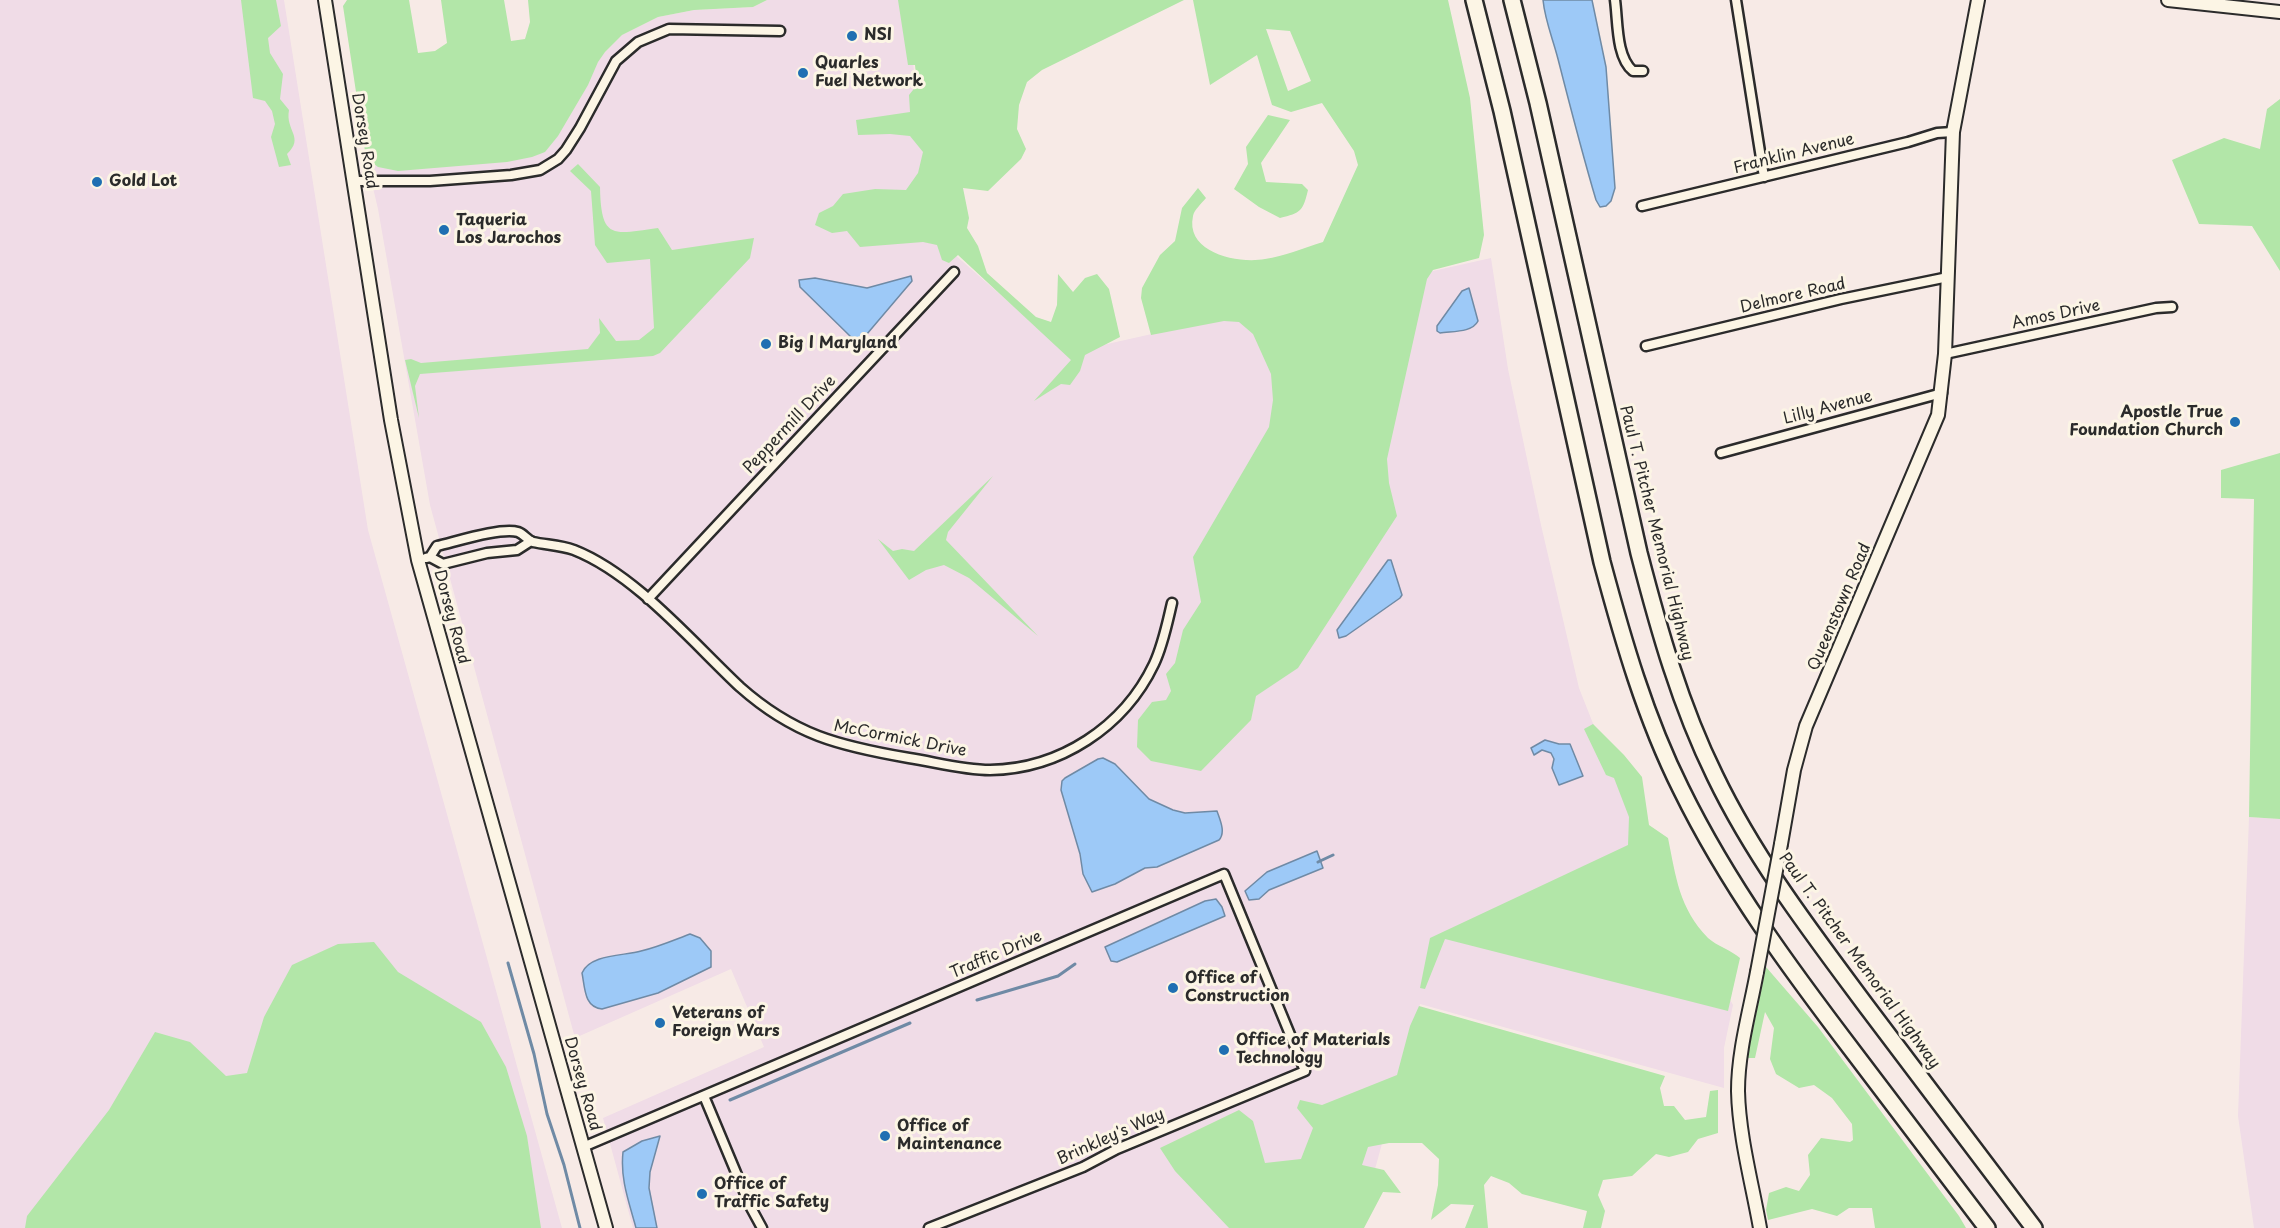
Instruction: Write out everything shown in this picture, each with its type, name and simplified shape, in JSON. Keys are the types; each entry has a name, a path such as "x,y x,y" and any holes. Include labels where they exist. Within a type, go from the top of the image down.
{"highway":[{"path":"1474,0 1504,123 1602,562 1639,690 1657,737 1680,788 1737,889 1826,1016 1986,1228"},
{"name":"Paul T. Pitcher Memorial Highway","path":"1512,0 1538,103 1639,553 1662,640 1692,725 1715,777 1744,831 1805,923 2034,1228"}],"street":[{"name":"Dorsey Road","path":"325,0 396,451 606,1228"},
{"path":"1615,0 1623,57 1634,71 1643,71"},
{"path":"1736,0 1764,177"},
{"name":"Queenstown Road","path":"1760,1228 1741,1118 1738,1091 1740,1064 1794,770 1806,726 1938,415 1945,354 1953,132 1978,0"},
{"path":"2168,0 2280,12"},
{"path":"354,181 430,181 511,175 540,170 558,159 567,149 616,61 638,42 669,29 780,31"},
{"name":"Franklin Avenue","path":"1642,206 1937,133 1953,132"},
{"name":"Peppermill Drive","path":"648,599 954,272"},
{"name":"Delmore Road","path":"1646,346 1841,299 1948,277"},
{"name":"Amos Drive","path":"1945,354 2172,307"},
{"name":"Lilly Avenue","path":"1721,453 1942,393"},
{"name":"McCormick Drive","path":"424,559 437,546 495,533 519,532 531,541 560,545 591,558 623,578 757,702 788,723 820,738 845,746 989,770 1045,761 1077,747 1105,728 1126,706 1147,677 1160,650 1172,603"},
{"name":"McCormick Drive","path":"424,559 443,564 487,553 517,550 531,541"},
{"name":"Traffic Drive","path":"583,1147 1224,874 1305,1071"},
{"name":"Brinkley's Way","path":"929,1228 1083,1167 1117,1149 1305,1071"},
{"path":"705,1096 750,1206 762,1228"}],"shaded area":[{"path":"0,0 284,0 368,530 562,1228 0,1228"},
{"path":"767,0 904,0 938,240 1067,353 1491,258 1508,369 1579,688 1632,822 1733,1005 1724,1048 1724,1088 1420,1004 1359,1228 633,1228 603,1118 764,1047 731,969 575,1038 430,505 378,209 366,158 379,167 516,157 602,55 622,35 658,17 694,10 753,7"},
{"path":"2249,817 2280,819 2280,1228 2254,1228 2238,1116"}],"green space":[{"path":"241,0 276,0 281,26 268,38 270,53 283,74 280,99 289,110 294,138 292,148 287,154 291,165 279,167 271,137 275,124 272,111 265,101 253,98"},
{"path":"347,0 409,0 418,53 435,51 447,43 441,0 504,0 511,41 525,39 530,22 528,0 767,0 753,7 694,10 658,17 622,35 598,62 588,85 558,136 545,152 507,162 398,171 378,167 366,158 343,6"},
{"path":"898,0 1184,0 1042,70 1027,82 1019,105 1017,129 1026,149 1021,159 988,191 963,188 969,218 967,228 978,246 987,273 1036,317 1051,322 1057,305 1058,274 1073,292 1085,278 1097,274 1109,289 1120,337 1085,355 1080,371 1070,385 1061,384 1034,401 1071,360 958,255 949,263 942,260 937,245 923,242 860,247 847,231 832,233 815,225 819,213 833,206 843,194 875,189 906,190 918,173 923,152 910,136 858,135 856,120 910,112 909,95 917,85 915,65 908,65"},
{"path":"1193,0 1448,0 1470,98 1484,235 1479,258 1433,270 1427,279 1387,459 1389,483 1397,516 1298,668 1256,696 1251,720 1201,771 1151,761 1137,747 1138,720 1152,702 1166,700 1171,691 1166,674 1175,663 1183,630 1201,602 1193,557 1269,427 1273,400 1271,374 1253,334 1239,322 1224,321 1151,335 1141,298 1142,288 1160,255 1175,241 1182,208 1198,188 1206,198 1193,216 1193,229 1197,239 1205,247 1228,257 1241,260 1265,259 1323,242 1358,165 1354,151 1322,103 1291,112 1272,105 1257,55 1210,85","holes":["1266,29 1290,31 1311,81 1288,91"]},
{"path":"2280,99 2280,271 2252,226 2199,224 2172,160 2224,138 2260,149 2267,109"},
{"path":"1268,115 1290,120 1261,163 1266,182 1302,184 1308,190 1300,210 1280,218 1259,207 1234,189 1248,164 1246,147"},
{"path":"578,164 600,187 603,217 612,230 630,232 658,228 672,250 754,238 750,258 660,353 653,356 420,374 415,386 419,418 405,360 411,359 421,363 588,349 600,333 599,318 616,341 639,340 654,328 650,259 607,263 595,245 591,191 570,171"},
{"path":"2280,453 2280,819 2249,817 2254,499 2221,498 2221,470"},
{"path":"993,476 948,532 946,540 1038,636 969,578 944,565 926,570 909,580 878,539 893,551 902,549 914,551"},
{"path":"1593,724 1642,777 1649,825 1668,838 1680,891 1698,927 1708,938 1740,958 1728,1011 1445,939 1425,989 1420,988 1430,938 1628,845 1629,817 1614,778 1606,775 1584,729"},
{"path":"374,942 398,972 481,1022 506,1067 527,1136 541,1228 25,1228 27,1216 109,1110 155,1032 190,1042 226,1076 247,1073 264,1017 292,965 338,944"},
{"path":"1766,967 1818,1027 1966,1228 1875,1228 1872,1208 1849,1208 1837,1216 1812,1209 1768,1220 1766,1210 1769,1193 1786,1187 1799,1191 1810,1175 1808,1155 1821,1138 1850,1142 1853,1140 1852,1124 1832,1098 1814,1085 1799,1088 1776,1074 1770,1059 1774,1028 1765,1012 1755,1058 1747,1058"},
{"path":"1419,1006 1665,1076 1660,1088 1664,1106 1674,1106 1685,1120 1706,1117 1710,1091 1718,1090 1718,1133 1698,1139 1688,1152 1669,1157 1656,1154 1632,1176 1603,1180 1598,1195 1605,1211 1601,1228 1583,1228 1587,1211 1522,1194 1509,1183 1491,1176 1484,1185 1488,1228 1465,1228 1474,1205 1451,1204 1431,1220 1438,1185 1439,1159 1422,1143 1389,1143 1368,1147 1362,1165 1384,1170 1401,1193 1383,1192 1364,1228 1229,1228 1175,1171 1160,1148 1239,1110 1253,1121 1265,1163 1301,1159 1313,1128 1297,1108 1300,1100 1322,1105 1397,1075 1410,1026"}],"water":[{"path":"1543,0 1592,0 1606,67 1615,188 1611,201 1606,206 1600,207 1596,200 1547,23"},
{"path":"911,276 912,281 861,341 851,337 800,287 799,280 815,278 867,288"},
{"path":"1469,288 1478,321 1471,328 1461,331 1440,333 1437,331 1437,326 1462,291"},
{"path":"1388,560 1391,560 1402,595 1346,636 1339,638 1337,630"},
{"path":"1545,740 1570,744 1583,776 1559,785 1552,768 1554,759 1551,753 1542,750 1534,755 1531,748"},
{"path":"1103,758 1115,764 1149,799 1185,813 1217,811 1222,830 1219,840 1157,867 1145,868 1115,884 1092,892 1083,874 1080,854 1061,790 1062,781 1065,778"},
{"path":"1317,851 1323,868 1269,890 1259,899 1249,900 1245,891 1267,872"},
{"path":"1216,899 1225,916 1117,962 1111,961 1105,947 1205,901"},
{"path":"690,934 700,938 711,951 711,967 658,993 602,1009 592,1005 589,1001 582,973 592,962 634,953"},
{"path":"660,1136 650,1172 649,1188 657,1228 636,1228 624,1181 623,1152 642,1141"}],"waterway":[{"path":"1318,862 1333,855"},
{"path":"508,963 534,1054 547,1114 564,1165 580,1228"},
{"path":"977,1000 1058,976 1075,964"},
{"path":"730,1100 910,1023"}],"place":[{"name":"NSI","path":"852,36"},
{"name":"Quarles Fuel Network","path":"803,73"},
{"name":"Gold Lot","path":"97,182"},
{"name":"Taqueria Los Jarochos","path":"444,230"},
{"name":"Big I Maryland","path":"766,344"},
{"name":"Apostle True Foundation Church","path":"2235,422"},
{"name":"Office of Construction","path":"1173,988"},
{"name":"Veterans of Foreign Wars","path":"660,1023"},
{"name":"Office of Materials Technology","path":"1224,1050"},
{"name":"Office of Maintenance","path":"885,1136"},
{"name":"Office of Traffic Safety","path":"702,1194"}]}
